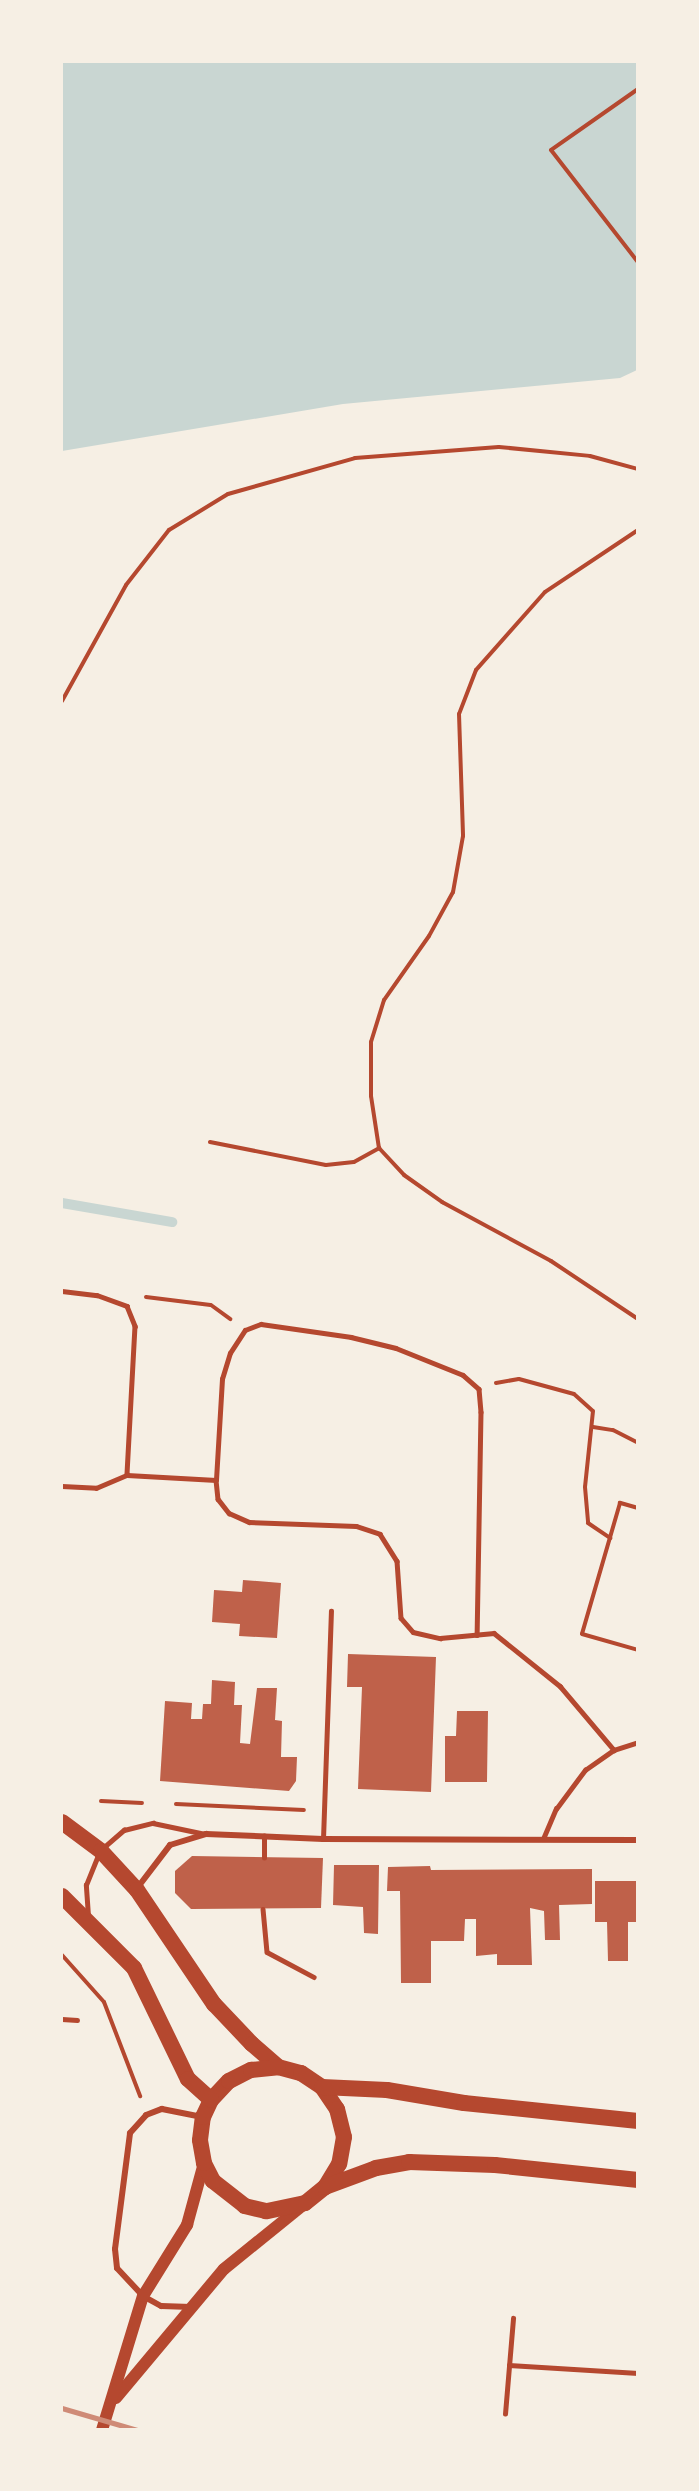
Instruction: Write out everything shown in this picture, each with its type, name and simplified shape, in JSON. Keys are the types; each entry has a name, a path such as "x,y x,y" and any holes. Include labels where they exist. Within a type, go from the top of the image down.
{"highway":[{"path":"62,1822 100,1851 136,1890 214,2004 278,2067"},
{"path":"62,1896 134,1968 188,2079 211,2100"},
{"path":"325,2187 339,2164 344,2137 337,2109 322,2087 301,2073 278,2067 251,2070 229,2081 211,2100 203,2117 200,2140 204,2163 213,2181 245,2206 266,2211 305,2203 325,2187 376,2168 409,2162 495,2165 638,2180"},
{"path":"322,2087 378,2089 464,2103 638,2121"}],"main road":[{"path":"102,2430 113,2401 142,2296 187,2225 204,2163"},
{"path":"113,2401 199,2302 224,2269 305,2203"}],"street":[{"path":"136,1890 147,1870 170,1845 206,1834 323,1839 638,1840"},
{"path":"199,2302 177,2309 142,2296 117,2268 115,2249 130,2133 146,2115 162,2109 203,2117"}],"lane":[{"path":"62,1291 97,1295 127,1306 135,1326 127,1475"},
{"path":"477,1635 479,1389 444,1365 351,1337 261,1324 245,1330 230,1353 222,1378 216,1480 218,1499 230,1513 249,1522 356,1526 380,1534 397,1561 401,1618 412,1632 440,1638 477,1635 494,1633 560,1686 614,1750"},
{"path":"62,1486 96,1488 127,1475 216,1480"},
{"path":"323,1839 331,1611"},
{"path":"543,1839 556,1809 585,1770 614,1750 638,1742"},
{"path":"89,1922 86,1885 100,1851 124,1830 145,1824 171,1824 206,1834"},
{"path":"264,1836 264,1858"},
{"path":"263,1910 267,1952 314,1977"},
{"path":"62,2019 77,2020"},
{"path":"505,2414 513,2318"},
{"path":"509,2365 638,2373"}],"path":[{"path":"638,89 552,150 638,262"},
{"path":"62,701 126,585 169,530 228,494 355,458 499,447 590,456 638,469"},
{"path":"638,530 544,592 476,670 459,714 463,836 453,892 429,936 384,1000 371,1042 371,1096 379,1148 404,1175 442,1202 500,1230 638,1319"},
{"path":"210,1142 326,1165 354,1162 379,1148"},
{"path":"127,1306 146,1297 211,1305 245,1330"},
{"path":"479,1389 519,1379 574,1394 593,1411 585,1487 588,1523 610,1538"},
{"path":"593,1427 613,1430 638,1443"},
{"path":"638,1508 620,1503 582,1634 638,1650"},
{"path":"101,1801 147,1803"},
{"path":"171,1804 323,1811"},
{"path":"62,1955 104,2002 146,2115"}],"shaded area":[{"path":"62,62 637,62 637,370 620,378 343,404 62,451"}],"building":[{"path":"243,1580 281,1583 277,1638 239,1636 240,1624 212,1622 214,1590 242,1592"},
{"path":"348,1654 436,1657 431,1792 358,1789 362,1687 347,1687"},
{"path":"212,1680 235,1682 234,1705 242,1705 240,1743 250,1744 257,1688 277,1688 275,1720 282,1721 281,1757 297,1757 296,1781 289,1791 160,1781 165,1701 192,1703 191,1719 202,1719 203,1704 211,1704"},
{"path":"457,1711 488,1711 487,1782 445,1782 445,1736 456,1736"},
{"path":"192,1856 323,1858 321,1908 191,1909 175,1893 175,1871"},
{"path":"334,1865 379,1865 378,1934 364,1933 363,1907 333,1905"},
{"path":"430,1866 431,1870 592,1869 592,1904 559,1905 560,1940 545,1940 544,1911 530,1908 532,1965 497,1965 497,1954 476,1956 476,1919 465,1919 464,1941 431,1941 431,1983 401,1983 400,1891 387,1891 388,1867"},
{"path":"595,1881 638,1881 638,1922 628,1922 628,1961 608,1961 607,1922 595,1922"}],"waterway":[{"path":"62,1203 172,1222"}],"railway":[{"path":"62,2408 137,2430"}]}
